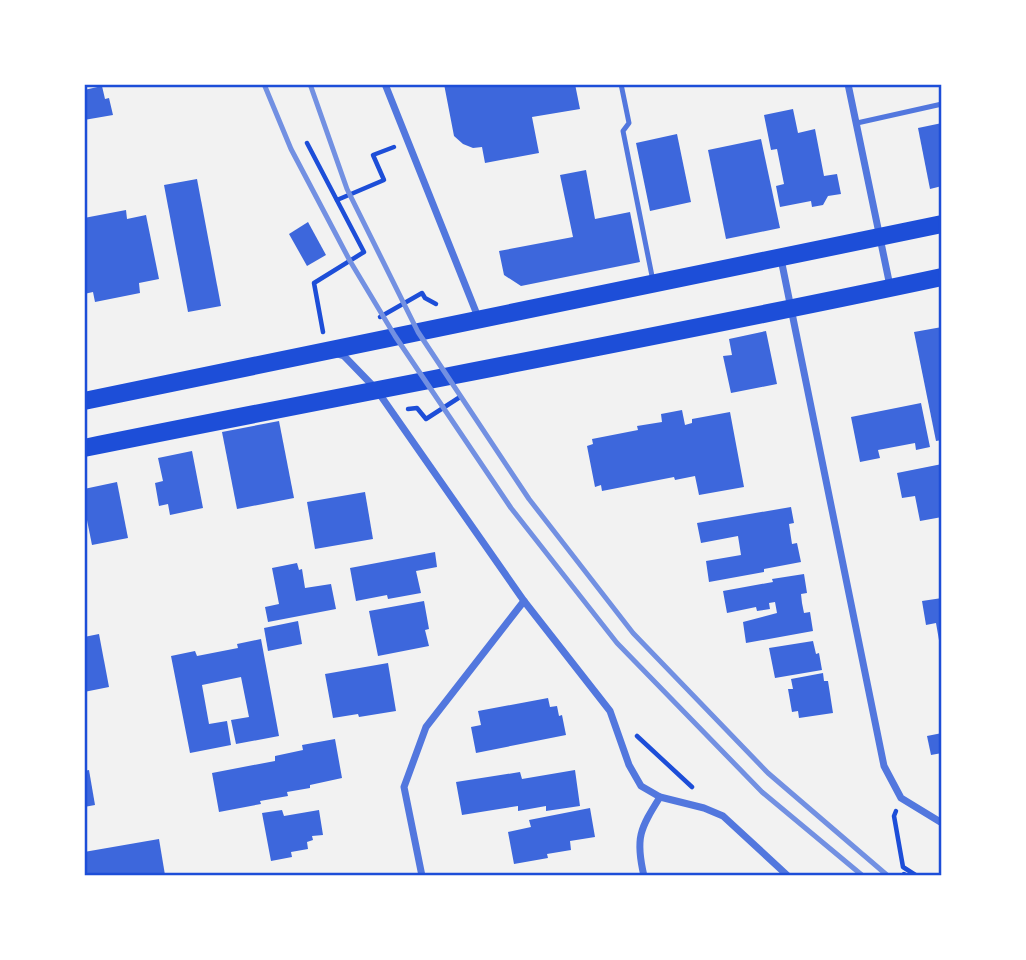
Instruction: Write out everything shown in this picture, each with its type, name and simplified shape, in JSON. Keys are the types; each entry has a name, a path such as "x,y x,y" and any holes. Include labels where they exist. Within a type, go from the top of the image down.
{"main road":[{"path":"84,401 942,224"},
{"path":"84,448 791,310 942,277"}],"street":[{"path":"385,84 479,319"},
{"path":"848,84 891,288"},
{"path":"780,258 884,766 901,798 942,823"},
{"path":"326,350 344,356 376,389 524,601 610,711 629,765 641,786 660,797 704,808 723,816 788,876"},
{"path":"422,876 404,787 426,727 524,601"},
{"path":"644,876 638,851 642,826 660,797"}],"lane":[{"path":"621,84 629,123 623,131 653,284"},
{"path":"856,123 942,104"}],"path":[{"path":"337,200 384,180 373,155 408,141"},
{"path":"307,143 364,252 314,283 326,350"},
{"path":"610,711 692,788"},
{"path":"901,798 894,816 903,867 917,876"}],"building":[{"path":"444,84 575,84 580,109 532,117 539,153 485,163 482,147 473,148 454,136"},
{"path":"102,86 105,99 109,98 113,115 84,120 84,90"},
{"path":"793,109 798,133 815,129 824,176 837,174 841,194 828,196 823,205 812,207 811,201 780,207 776,186 784,184 777,149 771,150 764,115"},
{"path":"942,123 942,186 930,189 918,128"},
{"path":"677,134 691,202 650,211 636,143"},
{"path":"761,139 780,228 726,239 708,150"},
{"path":"586,170 595,219 630,212 640,262 521,286 504,275 499,251 573,237 560,175"},
{"path":"197,179 221,306 188,312 164,185"},
{"path":"126,210 127,219 146,215 159,279 139,283 140,293 95,302 93,292 84,294 84,218"},
{"path":"308,222 326,255 307,266 289,234"},
{"path":"942,327 942,440 936,441 914,332"},
{"path":"766,331 777,384 731,393 723,356 732,355 729,339"},
{"path":"921,403 930,447 916,450 915,443 878,450 880,458 860,462 851,417"},
{"path":"682,410 685,425 692,423 692,419 730,412 744,487 699,495 695,476 675,480 674,477 602,491 601,485 595,487 587,446 593,444 592,439 638,430 637,426 662,422 661,414"},
{"path":"279,421 294,498 237,509 222,432"},
{"path":"192,451 203,508 170,515 168,504 159,506 155,483 163,481 158,458"},
{"path":"942,464 942,517 920,521 915,496 902,498 897,473"},
{"path":"117,482 128,538 92,545 84,505 84,489"},
{"path":"365,492 373,539 315,549 307,502"},
{"path":"791,507 794,523 789,524 792,544 797,543 801,562 709,582 706,561 741,555 738,536 701,543 697,523"},
{"path":"435,552 437,567 416,571 421,593 388,599 387,595 356,601 350,568"},
{"path":"297,563 299,570 302,569 305,588 331,584 336,609 268,622 265,607 279,604 272,568"},
{"path":"804,574 807,593 801,594 802,603 804,613 810,612 813,631 746,643 743,622 777,613 775,602 769,603 770,609 757,611 756,607 727,613 723,591"},
{"path":"942,598 940,646 936,623 926,625 922,601"},
{"path":"424,601 429,629 425,630 429,646 378,656 369,611"},
{"path":"298,621 302,644 268,651 264,628"},
{"path":"99,634 109,687 84,692 84,637"},
{"path":"261,639 279,736 236,744 231,720 249,717 241,677 202,685 209,724 227,721 231,745 190,753 171,656 195,651 197,656 238,648 237,644"},
{"path":"813,641 816,654 819,653 822,670 775,678 769,648"},
{"path":"388,663 396,711 333,718 325,674"},
{"path":"823,673 824,681 828,681 833,713 799,718 798,711 792,712 788,689 793,689 791,679"},
{"path":"548,698 550,707 557,706 559,716 562,715 566,735 476,753 471,727 481,725 478,711"},
{"path":"942,733 942,753 931,755 927,736"},
{"path":"335,739 342,778 287,792 288,796 260,801 261,804 219,812 212,773 275,761 275,756 303,750 302,745"},
{"path":"89,770 95,805 84,807 84,771"},
{"path":"575,770 580,806 546,811 546,806 518,811 518,806 462,815 456,782 520,772 522,779"},
{"path":"590,808 595,837 570,841 571,850 547,854 548,858 514,864 508,832 531,827 529,820"},
{"path":"282,810 284,816 319,810 323,835 312,836 313,840 307,842 308,849 291,852 292,857 271,861 262,813"},
{"path":"159,839 165,875 84,876 84,852"}],"railway":[{"path":"264,84 291,149 350,261 395,336 511,508 617,643 762,792 863,876"},
{"path":"310,84 347,189 418,332 529,499 633,633 768,773 888,876"}]}
